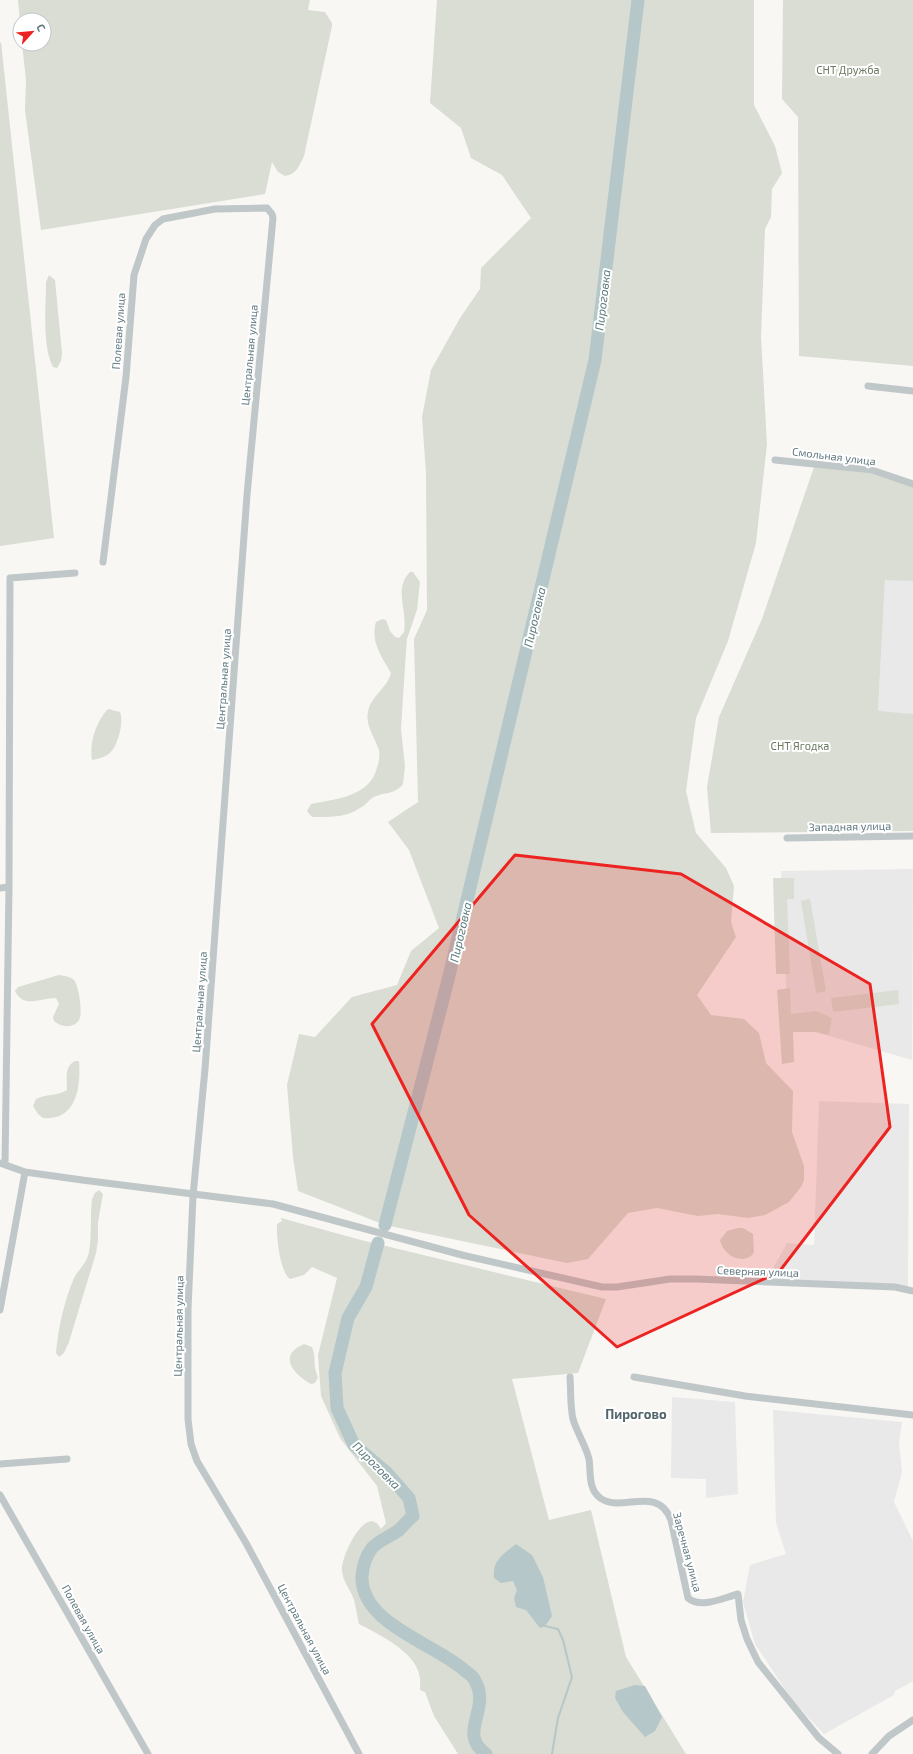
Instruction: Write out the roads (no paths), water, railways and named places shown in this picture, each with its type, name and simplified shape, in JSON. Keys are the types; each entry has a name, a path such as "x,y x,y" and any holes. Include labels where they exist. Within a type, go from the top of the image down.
{"street":[{"name":"Полевая улица","path":"103,562 126,377 134,275 146,239 155,225 163,219 215,209 264,207 270,210"},
{"name":"Центральная улица","path":"270,210 273,218 247,495 206,1061 193,1196 188,1309 188,1419 191,1444 197,1461 246,1543 359,1754"},
{"path":"868,386 913,391"},
{"name":"Смольная улица","path":"775,460 872,470 913,484"},
{"path":"2,1164 9,887 10,578 75,573"},
{"name":"Западная улица","path":"787,838 913,836"},
{"path":"0,888 9,887"},
{"name":"Северная улица","path":"2,1164 25,1172 193,1196 272,1204 462,1255 602,1287 617,1288 670,1279 696,1279 895,1287 913,1291"},
{"path":"0,1310 25,1172"},
{"name":"Заречная улица","path":"570,1377 573,1419 588,1458 594,1491 598,1496 608,1502 651,1502 665,1509 671,1520 688,1598 692,1602 701,1604 738,1594 747,1639 758,1662 819,1738 838,1754"},
{"path":"634,1378 745,1396 913,1415"},
{"path":"0,1464 67,1459"},
{"name":"Полевая улица","path":"0,1495 148,1754"},
{"path":"872,1754 889,1736 913,1720"}],"waterway":[{"name":"Пироговка","path":"385,1225 449,976 595,360 638,0"},
{"name":"Пироговка","path":"378,1243 366,1287 348,1318 335,1373 337,1408 354,1445 387,1473 409,1498 413,1516 400,1529 378,1543 370,1551 362,1572 365,1592 373,1607 385,1619 400,1630 450,1659 473,1678 479,1690 480,1700 474,1729 474,1737 478,1746 486,1754"},
{"path":"545,1626 558,1629 563,1640 572,1677 558,1718 552,1754"}],"district":[{"name":"Пирогово","path":"636,1414"}],"park label":[{"name":"СНТ Дружба","path":"848,69"},
{"name":"СНТ Ягодка","path":"800,745"}]}
